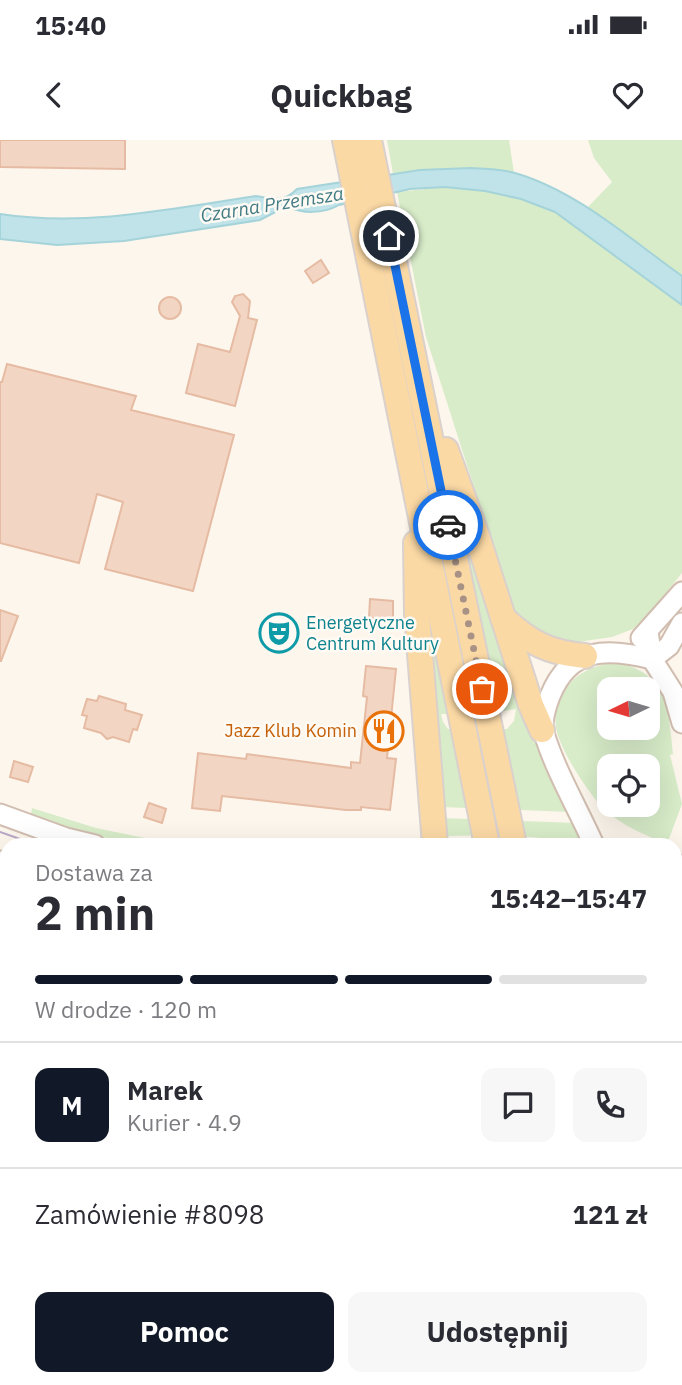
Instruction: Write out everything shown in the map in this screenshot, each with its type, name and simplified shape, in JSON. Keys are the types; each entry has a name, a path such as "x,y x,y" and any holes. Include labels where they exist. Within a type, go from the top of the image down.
{"main road":[{"path":"345,140 387,286 420,385 477,536 531,705 542,730"},
{"path":"369,140 416,486 486,838"},
{"path":"420,385 513,838"},
{"path":"416,486 417,615 434,838"},
{"path":"503,618 540,646 559,653 585,656"}],"street":[{"path":"591,838 542,730 547,704 559,679 585,656 618,651 635,643 682,592"},
{"path":"652,659 669,646 682,623"},
{"path":"648,631 652,659 673,692 682,723"},
{"path":"618,651 652,659"},
{"path":"0,814 66,838"}],"green space":[{"path":"387,140 509,140 514,173 471,168 393,174"},
{"path":"588,140 682,140 682,276 587,208 612,182 594,158"},
{"path":"445,187 485,191 521,199 555,212 682,305 682,573 645,619 633,629 612,637 571,643 547,638 525,624 513,609 426,337 397,192"},
{"path":"456,504 570,812 442,807 424,594 450,714 441,714 448,729 507,729 514,721 516,709 498,712"},
{"path":"614,663 632,667 648,677 597,677 597,740 660,740 660,692 662,695 670,722 673,754 670,755 682,804 669,838 652,838 614,817 660,817 660,754 597,754 597,801 562,746 556,727 558,702 563,691 590,669"},
{"path":"32,808 96,828 145,838 107,838 68,828 31,814"},
{"path":"442,818 577,823 581,838 502,835 446,835"}],"water":[{"name":"Czarna Przemsza","path":"471,168 515,173 560,191 581,204 682,276 682,305 555,212 521,199 485,191 445,187 410,189 313,212 287,206 260,220 124,241 57,245 0,239 0,214 64,218 128,215 256,196 278,199 297,189 420,170"}],"building":[{"path":"0,140 125,140 125,169 0,167"},
{"path":"321,260 329,273 313,283 305,271"},
{"path":"243,294 250,301 248,318 257,320 235,406 186,393 198,344 230,352 240,316 232,302 235,296"},
{"path":"170,297 178,300 181,308 178,316 170,319 162,316 159,308 162,300"},
{"path":"7,364 136,396 131,410 234,435 193,591 105,569 123,502 97,494 79,563 0,543 0,382"},
{"path":"370,599 393,601 393,620 369,618"},
{"path":"0,610 18,616 1,661 0,661"},
{"path":"366,666 396,669 387,758 396,759 390,810 361,807 361,810 346,810 222,796 220,811 192,808 198,753 246,759 247,754 351,768 351,762 360,763 367,697 363,696"},
{"path":"99,696 126,704 125,710 142,715 129,742 113,737 107,739 101,733 84,728 87,716 82,715 87,699 97,701"},
{"path":"14,761 33,767 28,782 10,777"},
{"path":"149,803 166,809 162,823 144,817"}],"tram line":[{"path":"0,832 17,838"}],"way so far":[{"path":"448,525 482,689"}],"place":[{"name":"Energetyczne Centrum Kultury","path":"279,633"},
{"name":"Jazz Klub Komin","path":"384,731"}],"route":[{"path":"389,236 448,525"}]}
